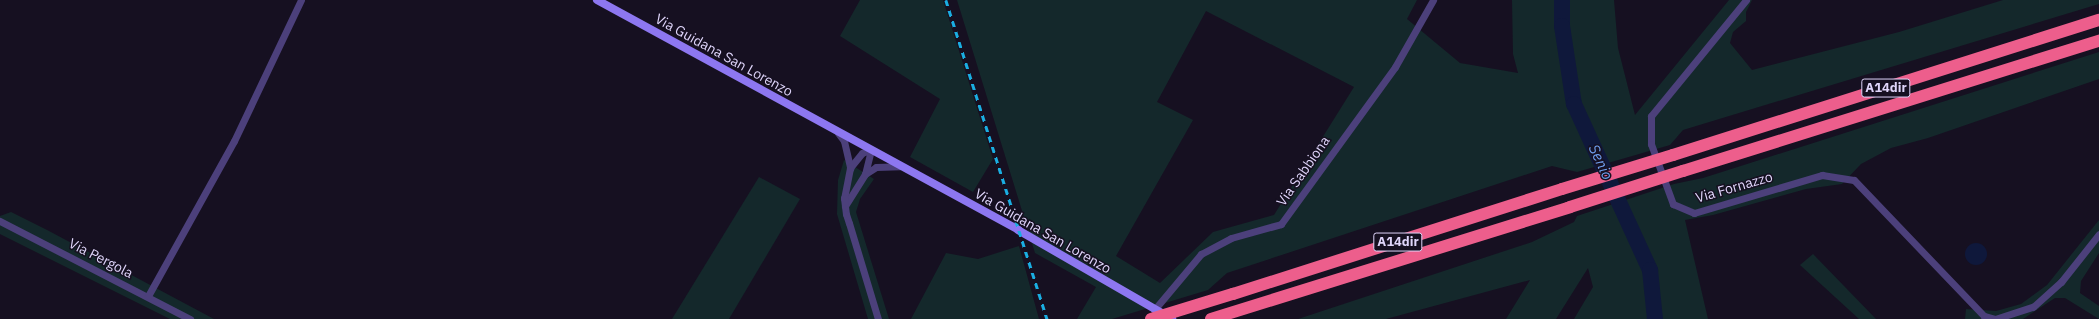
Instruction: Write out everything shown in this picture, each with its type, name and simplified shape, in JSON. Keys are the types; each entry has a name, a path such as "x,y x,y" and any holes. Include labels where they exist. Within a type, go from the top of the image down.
{"highway":[{"name":"A14dir","path":"1152,315 1233,294 2099,20"},
{"name":"A14dir","path":"1211,319 2099,41"}],"street":[{"path":"148,296 234,141 301,0"},
{"name":"Via Guidana San Lorenzo","path":"597,0 1018,230 1152,315 1172,319"},
{"name":"Via Sabbiona","path":"1152,315 1201,254 1231,238 1281,224 1395,67 1433,0"},
{"name":"Via Fornazzo","path":"1746,0 1651,116 1651,144 1673,204 1694,213 1822,175 1854,180 1983,318"},
{"path":"838,133 844,141 850,168"},
{"path":"871,150 862,154 850,168 845,186 845,206 878,319"},
{"path":"845,206 865,174 871,150"},
{"path":"865,174 876,167 900,166"},
{"name":"Via Pergola","path":"0,221 190,319"},
{"path":"1983,318 1995,319 2033,307 2062,282 2099,234"}],"green space":[{"path":"860,0 943,0 993,159 973,192 910,157 940,99 840,36"},
{"path":"957,0 1417,0 1407,19 1460,63 1518,73 1513,54 1512,0 1614,0 1618,48 1635,115 1729,0 1752,0 1746,12 1746,21 1733,32 1730,43 1752,70 1899,32 2003,0 2099,0 2099,4 1683,130 1670,145 1577,172 1552,166 1227,273 1208,290 1112,319 1077,319 1096,287 1035,253","holes":["1206,11 1354,87 1274,215 1213,232 1160,283 1116,256 1193,120 1157,102"]},
{"path":"2099,52 2099,79 1928,138 1891,148 1861,164 1842,184 1806,189 1713,215 1685,220 1708,319 1574,319 1593,287 1588,268 1556,319 1506,319 1530,280 1386,319 1298,319 1532,242 1574,222 1577,216 1674,184 1703,178"},
{"path":"844,160 874,179 860,199 856,212 889,319 868,319 837,214 838,180"},
{"path":"759,177 800,199 729,319 672,319"},
{"path":"11,212 214,319 170,319 0,234 0,216"},
{"path":"2099,220 2099,253 2081,281 2080,293 2099,306 2099,319 2065,298 2055,298 2023,319 1965,319 1966,309 1996,311 2021,304 2047,285"},
{"path":"1019,246 1039,319 911,319 946,253 978,259"},
{"path":"1813,254 1876,319 1859,319 1800,265"}],"water":[{"path":"1976,243 1984,246 1987,254 1984,262 1976,265 1968,262 1965,254 1968,246"}],"waterway":[{"name":"Senio","path":"1562,0 1562,26 1574,104 1650,270 1655,319"}],"railway":[{"path":"946,0 1047,319"}]}
